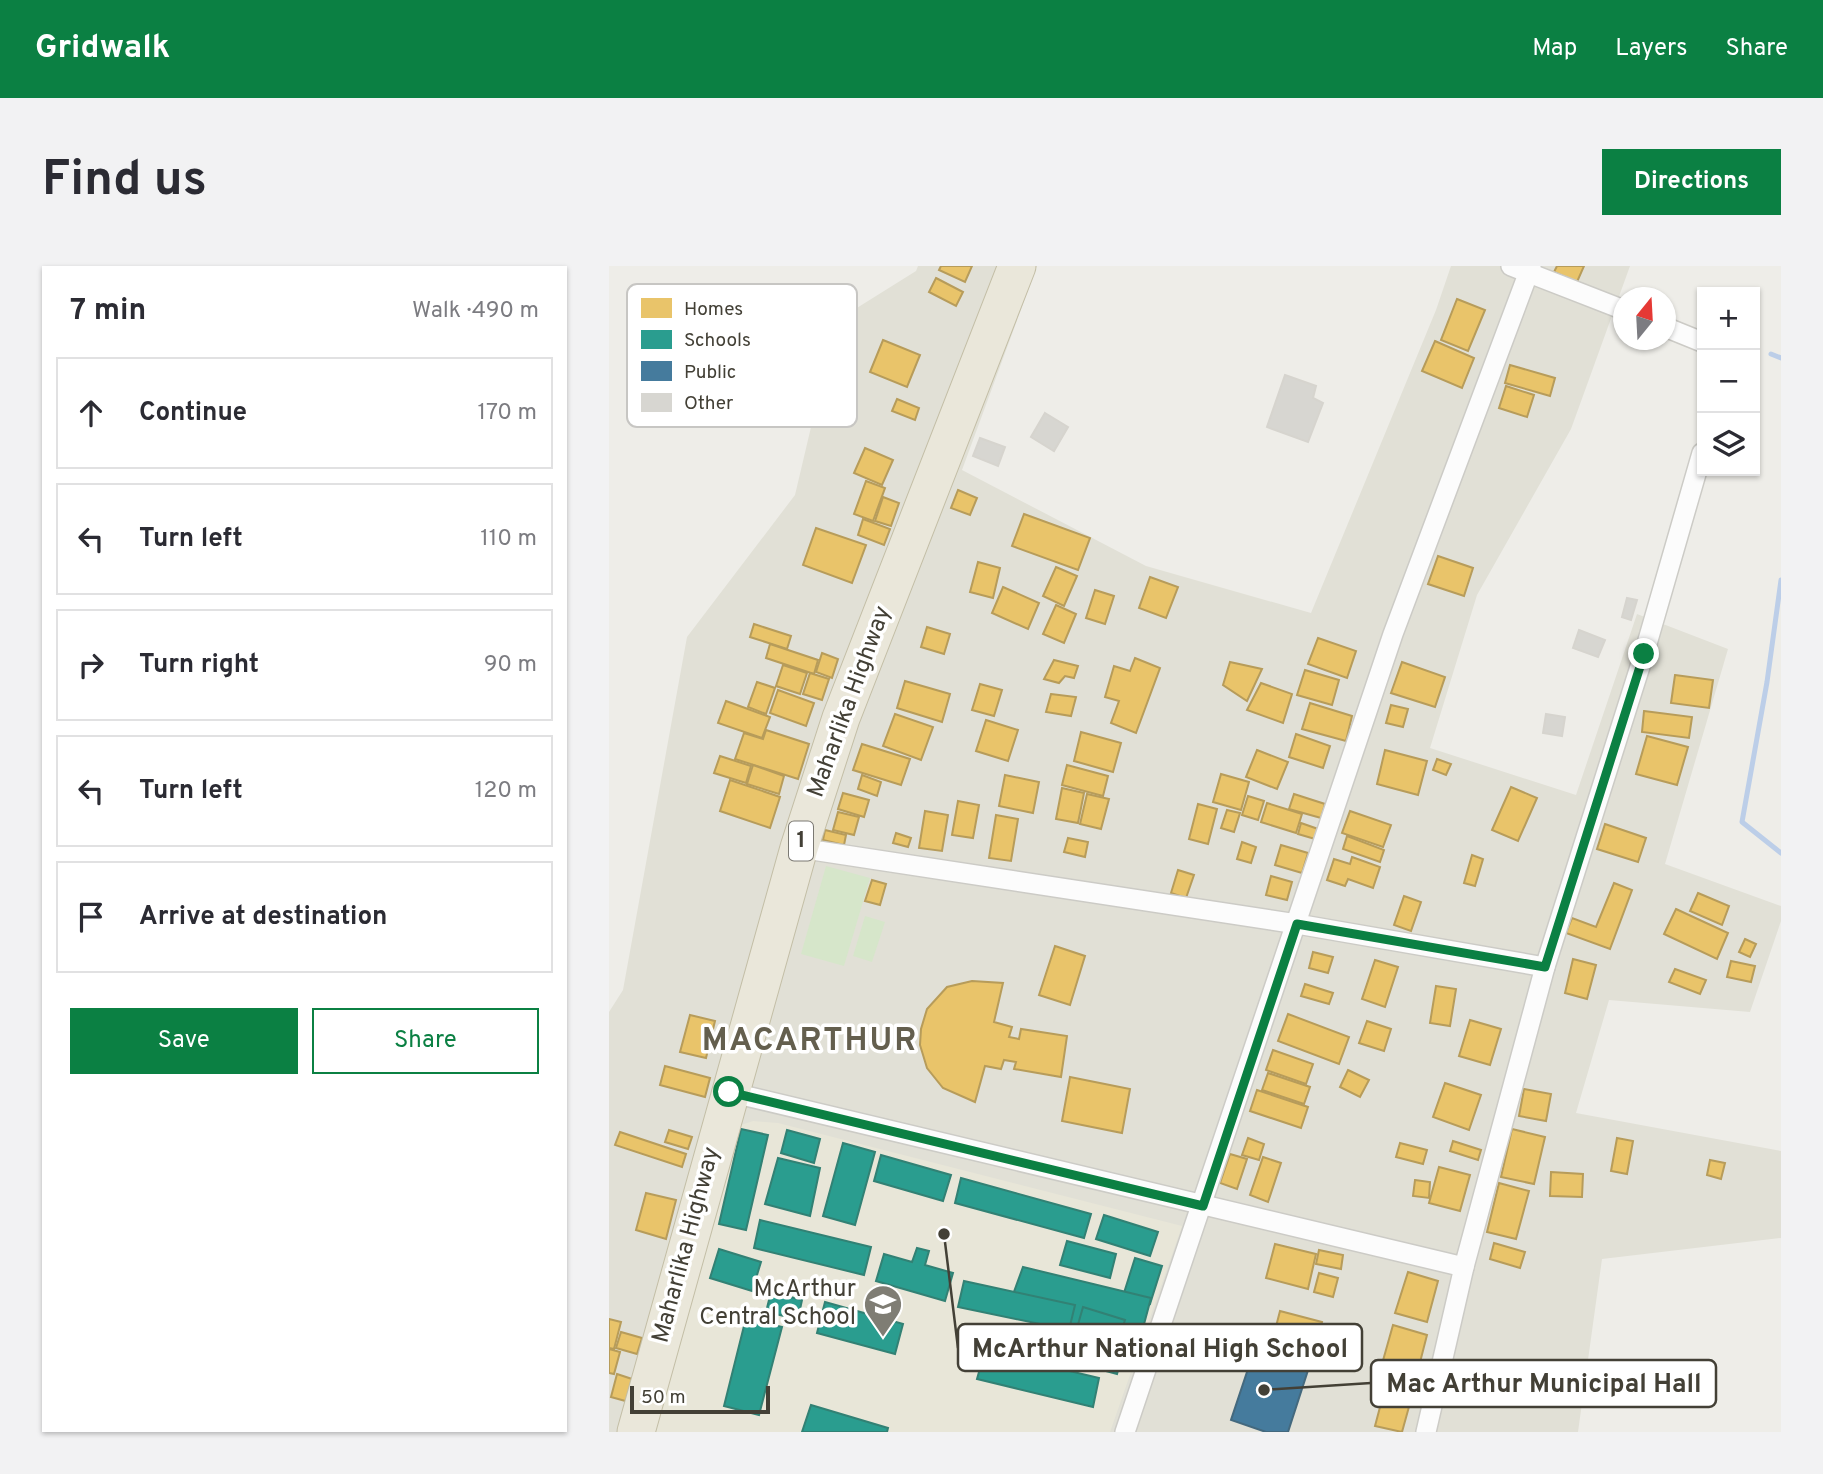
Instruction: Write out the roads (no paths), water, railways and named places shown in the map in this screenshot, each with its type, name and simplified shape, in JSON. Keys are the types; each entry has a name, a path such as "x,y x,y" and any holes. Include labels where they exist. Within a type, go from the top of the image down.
{"highway":[{"name":"Maharlika Highway","path":"636,1432 799,848 851,692 1017,266"}],"street":[{"path":"1125,1432 1393,634 1523,268 1613,306"},
{"path":"1676,331 1697,340"},
{"path":"1426,1432 1464,1267 1545,967 1644,654 1697,470"},
{"path":"799,848 1297,924 1545,967"},
{"path":"729,1092 1464,1267"}],"waterway":[{"path":"1771,354 1781,358"},
{"path":"1781,580 1767,682 1742,822 1781,853"}],"place":[{"name":"McArthur National High School","path":"944,1234"},
{"name":"McArthur Central School","path":"883,1338"},
{"name":"Mac Arthur Municipal Hall","path":"1264,1390"}],"district":[{"name":"MACARTHUR","path":"810,1042"}]}
